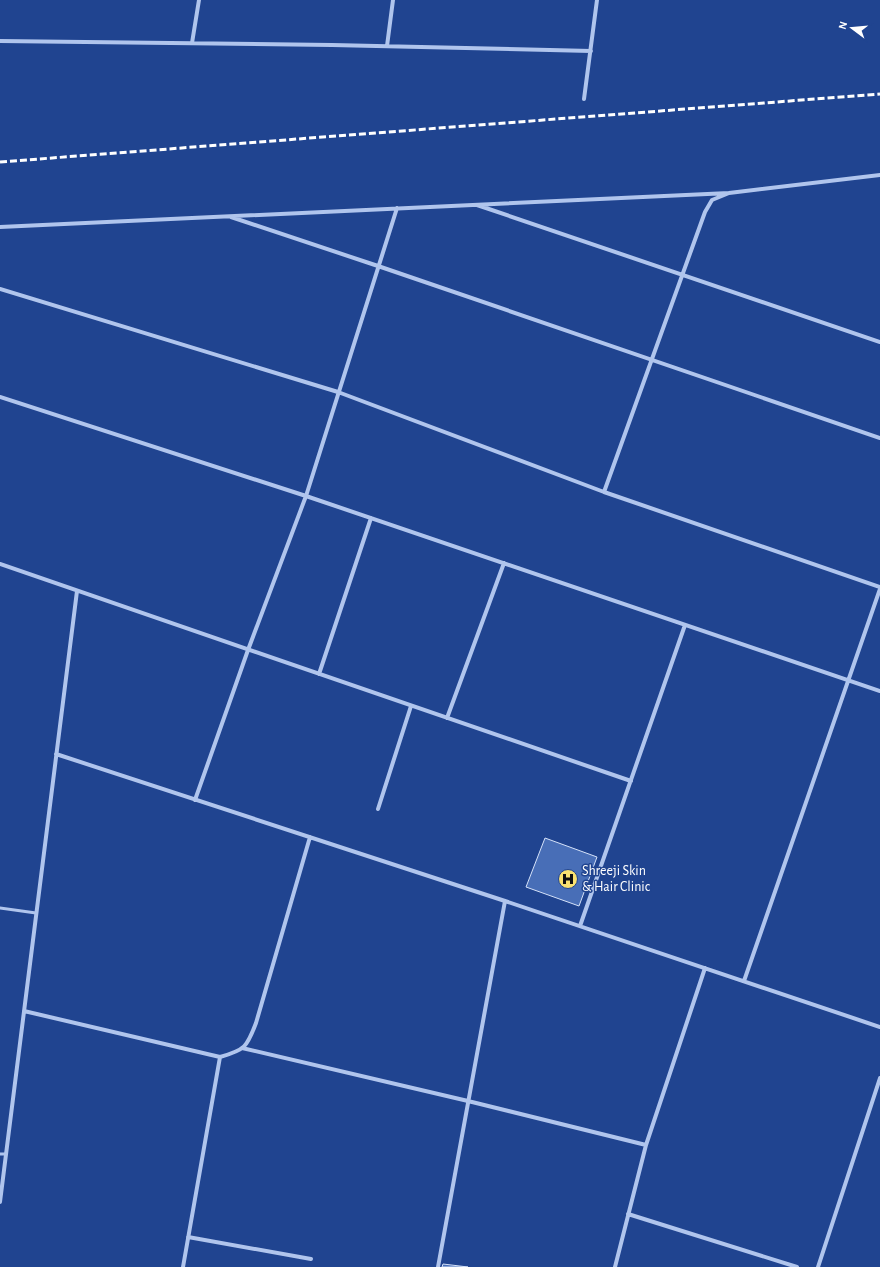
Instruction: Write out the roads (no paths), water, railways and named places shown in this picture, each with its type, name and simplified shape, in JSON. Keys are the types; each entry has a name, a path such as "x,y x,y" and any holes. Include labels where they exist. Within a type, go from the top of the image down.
{"street":[{"path":"192,43 198,0"},
{"path":"387,46 393,0"},
{"path":"584,99 598,0"},
{"path":"0,40 387,46 591,51"},
{"path":"0,227 729,192 880,175"},
{"path":"604,492 705,212 712,200 729,192"},
{"path":"474,205 880,342"},
{"path":"195,800 248,650 306,496 397,208"},
{"path":"228,216 652,359 880,438"},
{"path":"0,289 338,392 604,492 880,588 878,602 849,680 744,982"},
{"path":"0,398 306,496 880,691"},
{"path":"319,674 371,518"},
{"path":"447,718 504,563"},
{"path":"0,564 631,782"},
{"path":"0,1202 78,591"},
{"path":"580,926 686,625"},
{"path":"378,809 411,706"},
{"path":"56,754 506,901 880,1027"},
{"path":"24,1011 220,1057 238,1052 249,1042 256,1023 310,837"},
{"path":"438,1267 506,901"},
{"path":"615,1267 646,1145 705,968"},
{"path":"242,1048 468,1101 646,1145"},
{"path":"183,1267 220,1057"},
{"path":"818,1267 880,1078"},
{"path":"628,1214 797,1267"},
{"path":"188,1237 311,1259"}],"lane":[{"path":"0,908 36,914"},
{"path":"0,1154 6,1154"}],"railway":[{"path":"0,162 880,94"}],"place":[{"name":"Shreeji Skin & Hair Clinic","path":"568,879"}]}
